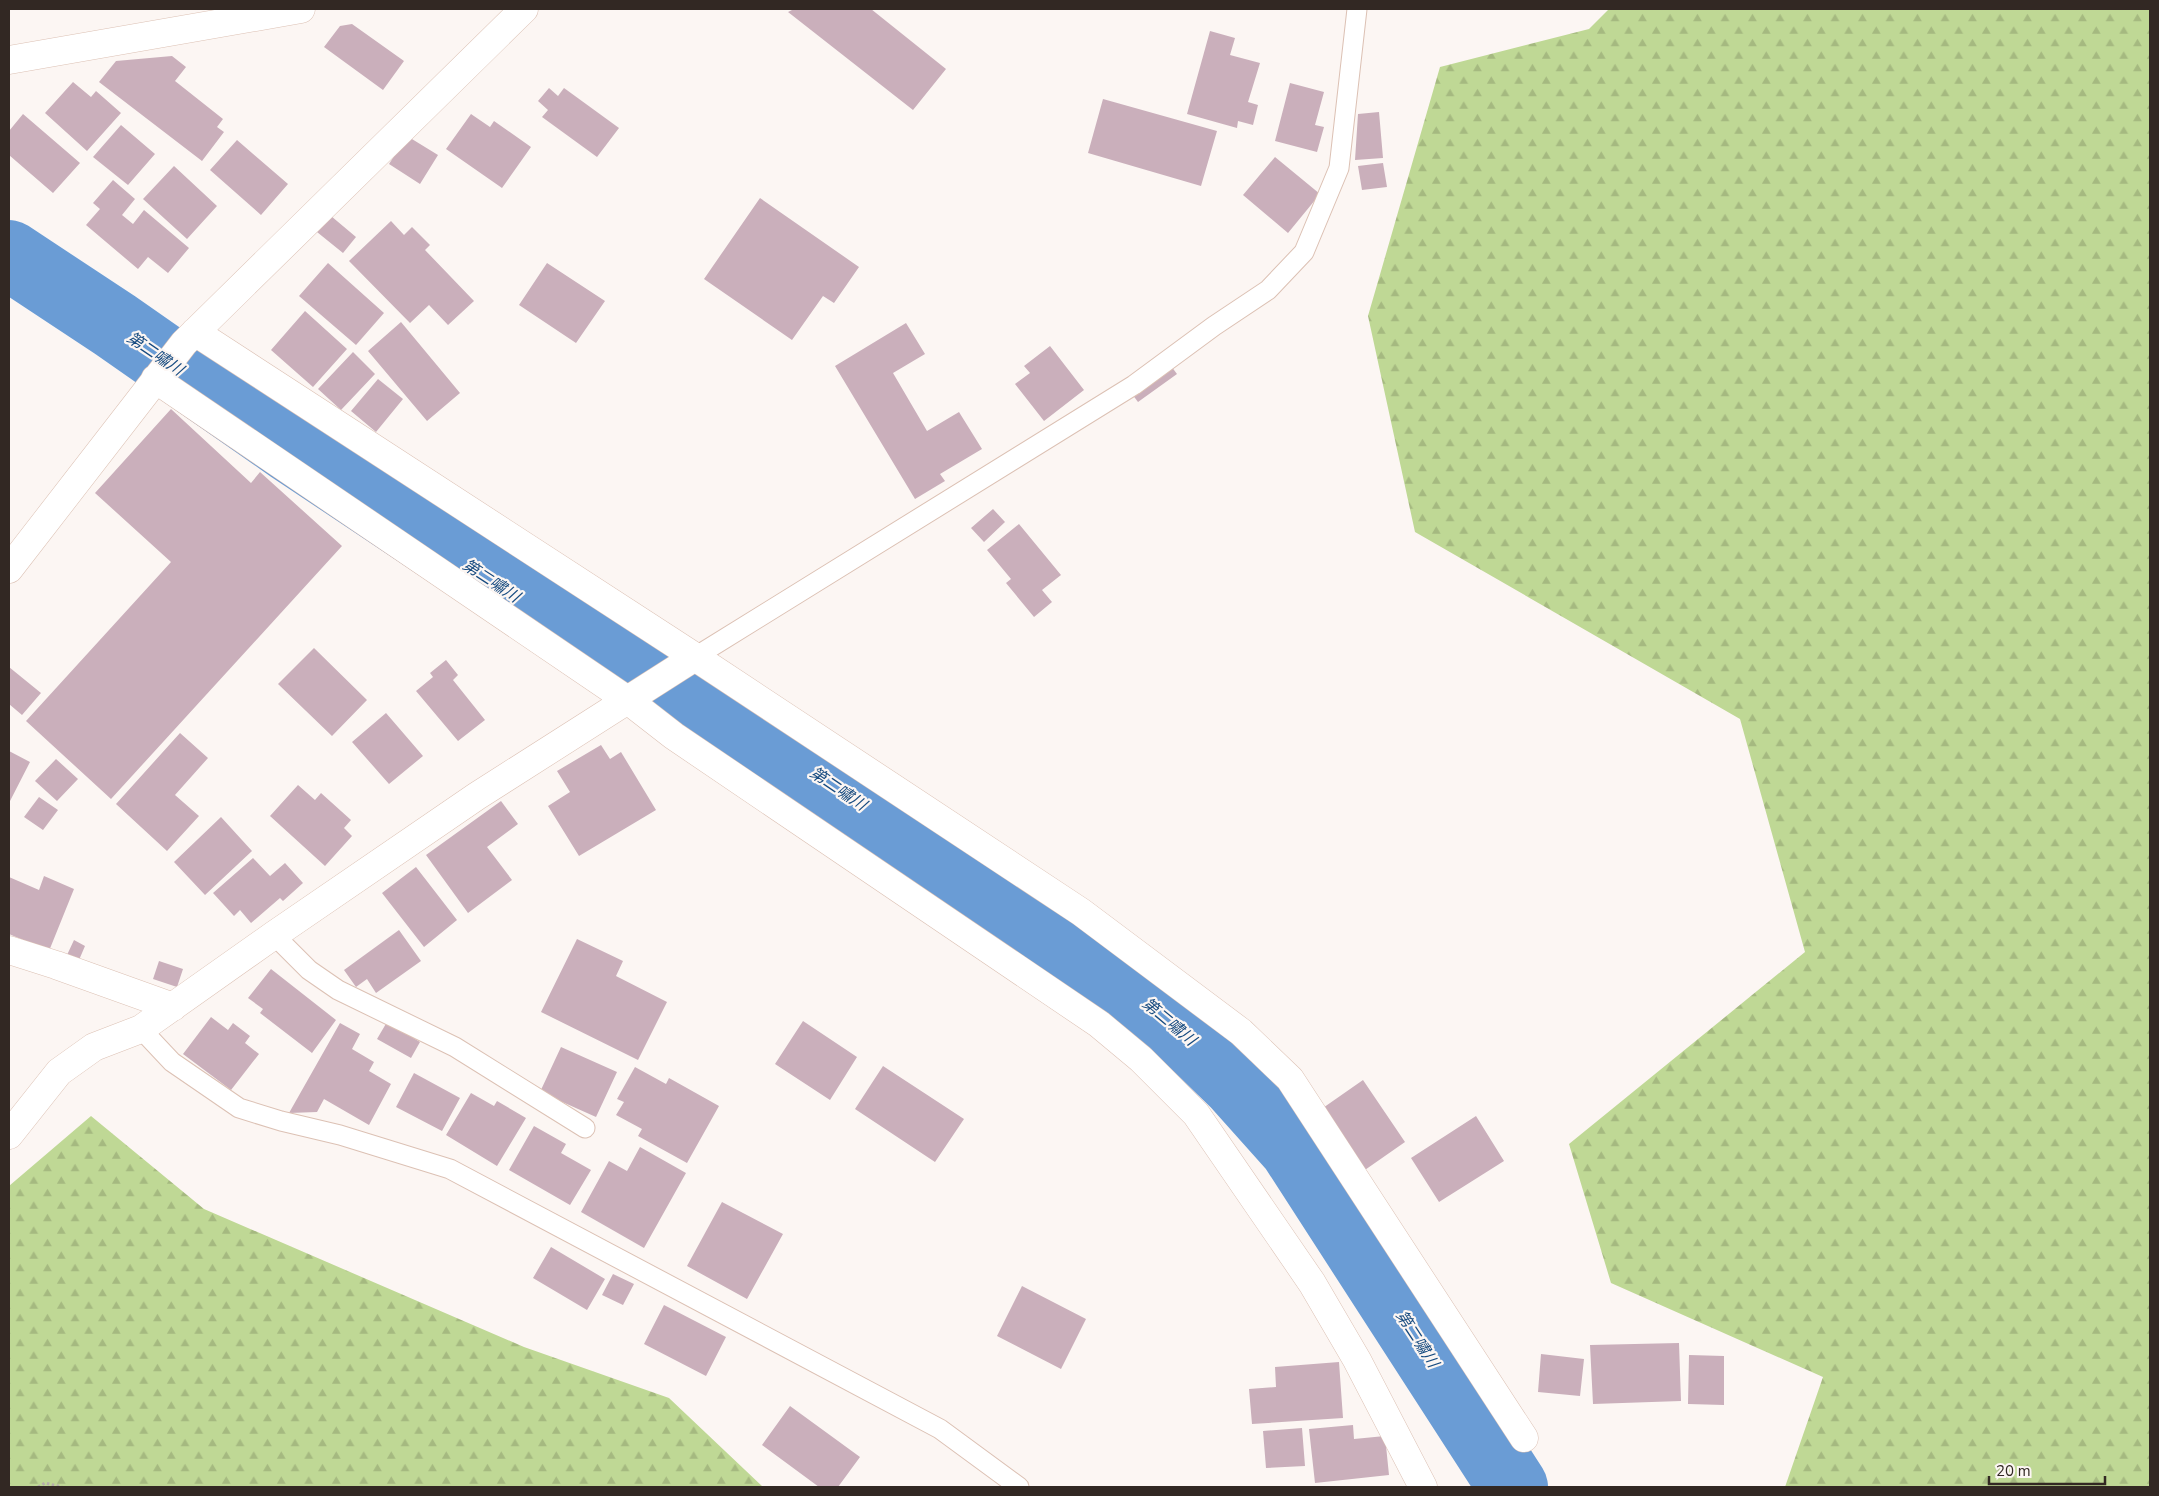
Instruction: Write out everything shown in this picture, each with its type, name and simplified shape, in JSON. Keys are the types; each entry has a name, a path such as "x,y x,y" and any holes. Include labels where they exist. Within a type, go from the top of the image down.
{"street":[{"path":"9,60 301,9"},
{"path":"12,557 190,338 524,9"},
{"path":"190,338 687,662 1081,912 1241,1032 1290,1079 1524,1438"},
{"path":"156,379 633,698 682,741 1099,1024 1141,1059 1196,1114 1312,1283 1357,1360 1423,1487"},
{"path":"9,1135 59,1072 94,1047 141,1029 477,796 687,662"},
{"path":"9,950 173,1007"}],"lane":[{"path":"687,662 1134,386 1214,326 1268,290 1304,252 1339,168 1357,9"},
{"path":"274,935 309,970 338,990 455,1047 585,1128"},
{"path":"141,1029 172,1062 238,1108 281,1121 340,1135 450,1169 940,1429 1019,1487"}],"path":[{"path":"38,1487 45,1483 62,1487"}],"green space":[{"path":"1609,9 2150,9 2150,1487 1785,1487 1823,1377 1611,1283 1569,1144 1805,952 1740,719 1415,532 1368,316 1440,67 1589,29"},
{"path":"91,1116 204,1209 524,1347 669,1398 763,1487 9,1487 9,1186"}],"building":[{"path":"794,9 871,9 946,69 913,110 788,12"},
{"path":"352,24 404,61 383,90 324,47 340,26"},
{"path":"1210,31 1235,38 1230,55 1260,63 1248,102 1258,105 1253,125 1238,121 1237,128 1187,114"},
{"path":"172,56 186,67 175,81 223,119 217,127 224,132 202,161 99,82 116,61"},
{"path":"73,82 91,97 96,91 121,113 87,151 45,113"},
{"path":"1290,83 1324,92 1315,125 1324,127 1317,152 1275,141"},
{"path":"549,88 558,96 564,88 619,128 597,157 542,117 548,110 538,101"},
{"path":"1103,99 1217,131 1201,186 1088,153"},
{"path":"1379,112 1383,158 1355,160 1358,114"},
{"path":"23,114 80,163 53,193 9,155 9,131"},
{"path":"471,114 490,127 494,121 531,147 502,188 446,149"},
{"path":"121,125 155,154 128,185 93,157"},
{"path":"407,136 438,155 420,184 389,164"},
{"path":"237,140 288,184 261,215 210,170"},
{"path":"1275,157 1320,194 1288,233 1243,195"},
{"path":"1383,163 1387,187 1362,190 1358,166"},
{"path":"174,166 217,206 187,239 143,199"},
{"path":"113,180 135,199 122,215 133,224 144,210 189,248 168,273 148,257 138,269 86,225 100,209 93,203"},
{"path":"760,198 859,267 834,303 823,296 792,340 704,279"},
{"path":"331,216 356,237 343,253 317,232"},
{"path":"391,221 404,235 412,227 430,245 425,250 474,301 448,325 429,305 410,323 349,261"},
{"path":"328,263 384,313 356,345 299,296"},
{"path":"547,263 605,301 576,343 519,305"},
{"path":"305,311 347,349 313,387 271,350"},
{"path":"401,322 460,393 427,421 368,351"},
{"path":"906,323 925,354 893,373 927,431 959,412 982,449 940,474 945,481 915,499 835,366"},
{"path":"1050,346 1084,390 1044,421 1015,384 1030,373 1024,366"},
{"path":"353,352 375,374 341,410 318,389"},
{"path":"1171,366 1177,374 1138,402 1132,394"},
{"path":"378,379 403,399 376,432 351,411"},
{"path":"171,409 251,483 260,472 342,546 111,799 26,721 171,562 95,493"},
{"path":"993,509 1005,522 984,542 971,528"},
{"path":"1019,524 1061,575 1042,590 1052,602 1034,617 1006,583 1011,579 987,550"},
{"path":"314,648 367,700 332,736 278,684"},
{"path":"446,660 458,675 453,680 485,720 458,741 416,691 433,677 430,673"},
{"path":"9,667 41,693 22,715 9,704"},
{"path":"386,713 423,756 389,784 352,742"},
{"path":"180,733 208,758 175,795 199,816 167,851 116,804"},
{"path":"601,745 610,759 621,752 656,810 579,856 548,806 570,792 557,771"},
{"path":"9,751 30,762 9,803"},
{"path":"56,759 78,779 57,801 35,781"},
{"path":"298,785 315,800 321,793 351,820 344,828 352,836 325,866 270,816"},
{"path":"39,797 58,810 43,830 24,817"},
{"path":"501,801 518,824 487,847 512,880 468,913 426,855"},
{"path":"221,817 252,851 205,895 174,862"},
{"path":"253,858 270,876 285,863 303,883 283,901 280,898 251,923 240,910 234,916 213,893"},
{"path":"416,867 457,920 424,947 382,893"},
{"path":"44,876 74,889 49,951 9,934 9,877 39,890"},
{"path":"399,930 421,961 376,993 367,979 356,987 344,970"},
{"path":"577,939 623,961 616,976 667,1002 638,1060 541,1012"},
{"path":"74,940 85,946 79,960 67,955"},
{"path":"159,961 183,969 177,987 153,979"},
{"path":"271,969 336,1020 312,1053 260,1013 263,1009 248,998"},
{"path":"211,1017 228,1030 233,1023 250,1036 245,1043 259,1054 231,1090 183,1054"},
{"path":"803,1021 857,1057 830,1100 775,1064"},
{"path":"387,1022 420,1042 411,1058 377,1039"},
{"path":"340,1023 360,1034 352,1049 374,1062 369,1071 391,1084 369,1125 324,1099 317,1112 289,1113"},
{"path":"561,1047 617,1072 596,1117 540,1092"},
{"path":"883,1066 964,1119 935,1162 855,1109"},
{"path":"635,1067 666,1084 669,1078 719,1106 687,1163 638,1136 642,1129 616,1115 624,1102 617,1099"},
{"path":"414,1073 460,1098 442,1131 396,1107"},
{"path":"1363,1080 1405,1142 1362,1172 1320,1110"},
{"path":"471,1093 494,1106 497,1101 526,1118 497,1166 446,1135"},
{"path":"1476,1116 1504,1161 1439,1202 1411,1158"},
{"path":"534,1126 566,1144 561,1153 591,1170 570,1205 509,1170"},
{"path":"640,1147 686,1173 644,1248 581,1212 609,1161 627,1171"},
{"path":"722,1202 783,1234 747,1299 687,1266"},
{"path":"551,1247 605,1279 587,1310 533,1278"},
{"path":"613,1274 634,1284 623,1305 602,1295"},
{"path":"1022,1286 1086,1319 1061,1369 997,1336"},
{"path":"664,1305 726,1337 706,1376 644,1344"},
{"path":"1679,1343 1681,1401 1593,1404 1590,1345"},
{"path":"1541,1354 1584,1359 1580,1396 1538,1392"},
{"path":"1689,1355 1724,1356 1724,1405 1688,1404"},
{"path":"1339,1362 1343,1418 1252,1424 1249,1389 1276,1387 1275,1367"},
{"path":"790,1406 860,1457 838,1487 819,1487 762,1445"},
{"path":"1353,1425 1354,1439 1385,1436 1389,1475 1315,1483 1309,1429"},
{"path":"1302,1428 1305,1466 1266,1468 1263,1431"}],"waterway":[{"name":"第二嘯川","path":"9,255 115,325 291,448 519,600 658,670 892,825 1171,1020 1235,1082 1294,1148 1513,1487"}]}
